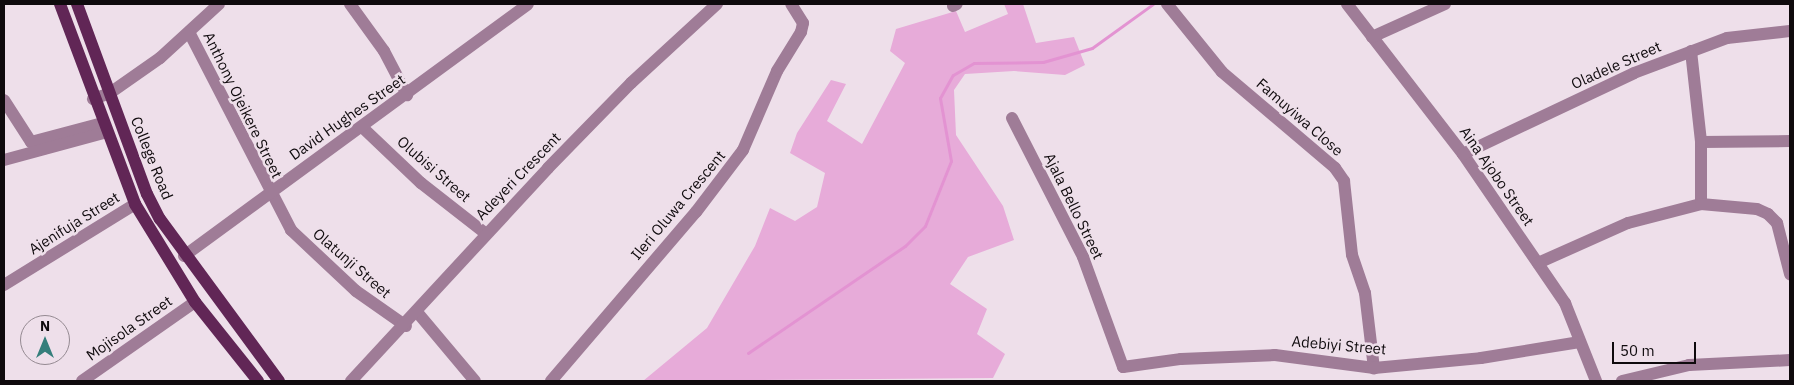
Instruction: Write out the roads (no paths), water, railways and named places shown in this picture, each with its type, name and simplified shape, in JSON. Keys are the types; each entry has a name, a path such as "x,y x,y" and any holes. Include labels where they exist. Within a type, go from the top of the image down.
{"main road":[{"name":"College Road","path":"60,4 93,99 135,204 195,302 258,381"},
{"name":"College Road","path":"77,4 147,194 184,256 279,381"}],"street":[{"path":"93,99 110,93 160,58 219,4"},
{"path":"350,4 384,50 407,95"},
{"name":"David Hughes Street","path":"184,256 268,192 362,128 528,4"},
{"name":"Adeyeri Crescent","path":"352,381 406,326 485,234 631,83 718,4"},
{"name":"Ileri Oluwa Crescent","path":"551,381 696,212 744,150 777,71 801,32 802,23 791,4"},
{"name":"Famuyiwa Close","path":"1167,4 1222,72 1335,168 1344,181 1352,255 1365,292 1374,368"},
{"name":"Aina Ajobo Street","path":"1347,4 1463,154 1565,303 1596,381"},
{"path":"1372,37 1445,4"},
{"name":"Oladele Street","path":"1463,154 1634,73 1691,51 1727,38 1790,31"},
{"name":"Anthony Ojeikere Street","path":"188,32 268,192"},
{"path":"1691,51 1701,142 1701,204"},
{"path":"4,100 32,142 105,128"},
{"name":"Ajala Bello Street","path":"1012,118 1083,256 1124,366"},
{"path":"4,160 105,128"},
{"name":"Olubisi Street","path":"362,128 421,183 485,234"},
{"path":"1701,142 1790,141"},
{"name":"Olatunji Street","path":"268,192 291,230 321,262 406,326"},
{"name":"Ajenifuja Street","path":"4,285 135,204"},
{"path":"1538,263 1628,223 1701,204 1757,209 1768,214 1777,223 1790,274"},
{"name":"Mojisola Street","path":"82,381 195,302"},
{"path":"417,312 475,381"},
{"name":"Adebiyi Street","path":"1124,366 1181,359 1275,356 1374,368 1481,358 1580,342"},
{"path":"1622,381 1689,365 1790,360"}],"waterway":[{"path":"748,353 905,246 925,226 951,161 940,98 953,75 974,63 1043,62 1092,48 1153,4"}]}
